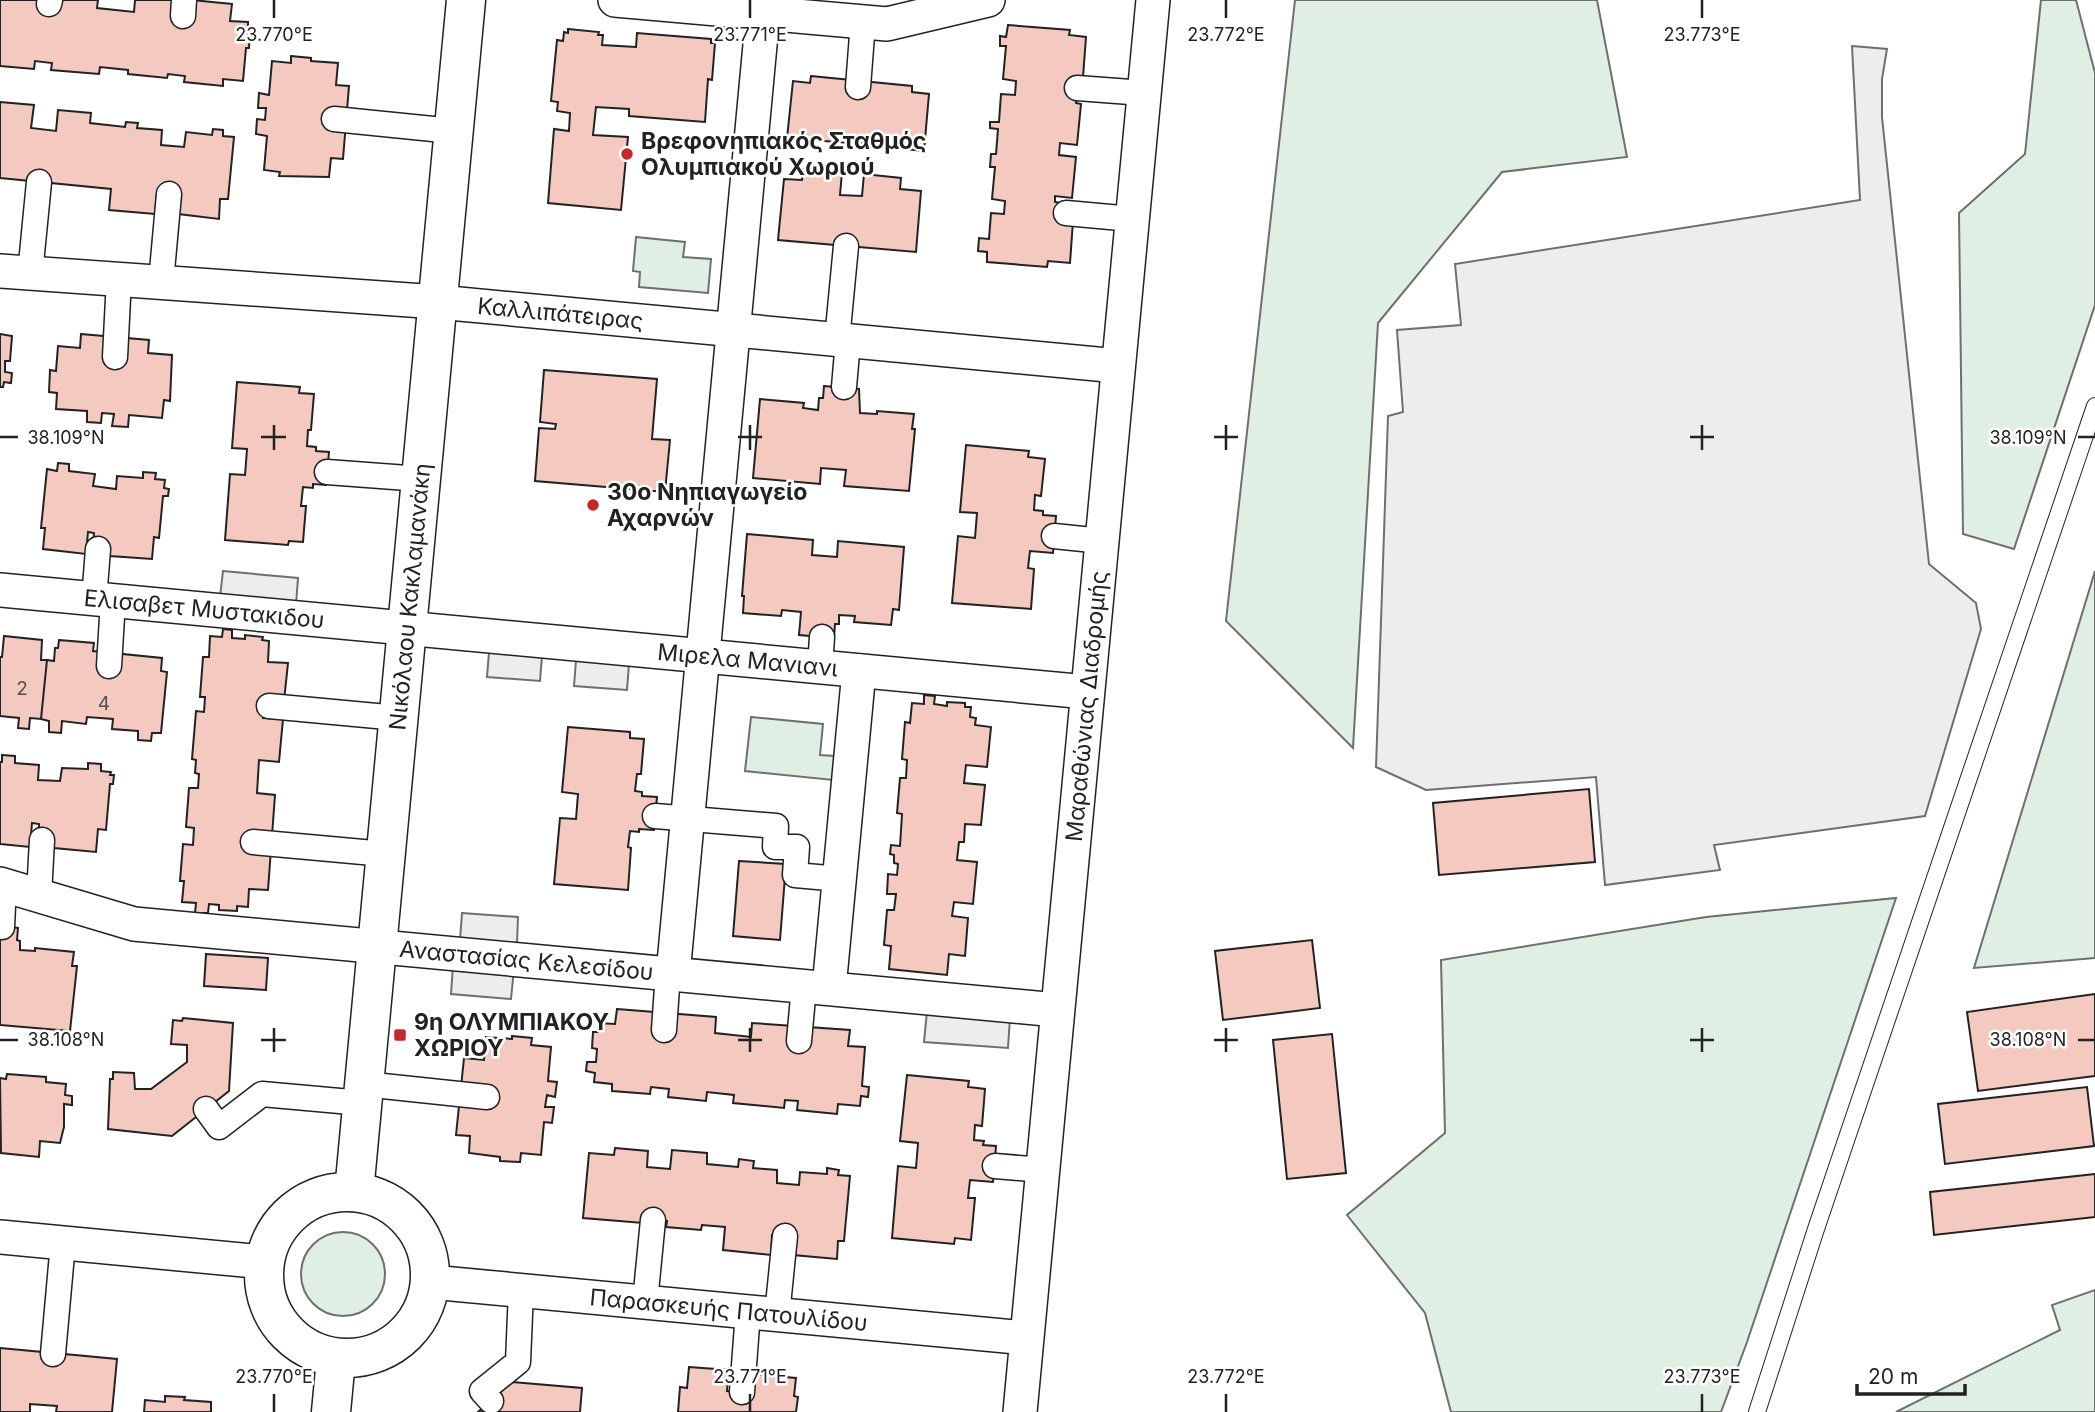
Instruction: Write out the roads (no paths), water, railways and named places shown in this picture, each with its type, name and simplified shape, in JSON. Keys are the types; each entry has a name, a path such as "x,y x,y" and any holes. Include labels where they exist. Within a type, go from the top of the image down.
{"street":[{"name":"Νικόλαου Κακλαμανάκη","path":"354,1192 466,0"},
{"path":"615,0 763,13 798,8 863,22 887,24 988,0"},
{"name":"Μαραθώνιας Διαδρομής","path":"1020,1412 1153,0"},
{"path":"664,1030 671,973 671,817 703,656 763,13"},
{"path":"858,87 863,22"},
{"path":"1077,88 1144,93"},
{"path":"334,119 453,131"},
{"path":"15,272 38,182"},
{"path":"161,282 169,194"},
{"path":"1066,213 1132,219"},
{"path":"844,387 842,340 846,246"},
{"name":"Καλλιπάτειρας","path":"15,272 438,302 1118,366"},
{"path":"115,357 119,279"},
{"path":"327,472 421,479"},
{"path":"1054,536 1102,541"},
{"path":"98,549 109,666"},
{"name":"Ελισαβετ Μυστακιδου","path":"0,590 407,628"},
{"name":"Μιρελα Μανιανι","path":"407,628 703,656 821,652 859,671 1087,692"},
{"path":"799,1041 817,987 840,879 859,671"},
{"path":"268,706 398,718"},
{"path":"671,817 776,826 775,846 797,847 795,876 840,879"},
{"path":"38,895 42,840"},
{"path":"253,842 385,854"},
{"path":"2,885 2,927"},
{"name":"Αναστασίας Κελεσίδου","path":"2,885 134,924 1058,1010"},
{"path":"206,1109 219,1127 262,1094 487,1097"},
{"path":"995,1166 1043,1170"},
{"path":"354,1192 385,1200 411,1221 427,1250 431,1282 422,1315 400,1341 370,1356 336,1359 310,1351 288,1335 272,1314 264,1288 264,1262 272,1238 286,1218 306,1203 328,1194 354,1192"},
{"path":"645,1302 653,1220"},
{"path":"742,1392 785,1236"},
{"path":"0,1237 264,1262"},
{"path":"53,1354 63,1243"},
{"name":"Παρασκευής Πατουλίδου","path":"431,1282 1027,1338"},
{"path":"491,1401 482,1391 517,1362 521,1291"},
{"path":"331,1412 336,1359"}],"lane":[{"path":"1757,1412 1825,1202 2095,406"}],"place":[{"name":"Βρεφονηπιακός Σταθμός Ολυμπιακού Χωριού","path":"627,154"},
{"name":"30ο Νηπιαγωγείο Αχαρνών","path":"593,505"},
{"name":"9η ΟΛΥΜΠΙΑΚΟΥ ΧΩΡΙΟΥ","path":"400,1035"}]}
